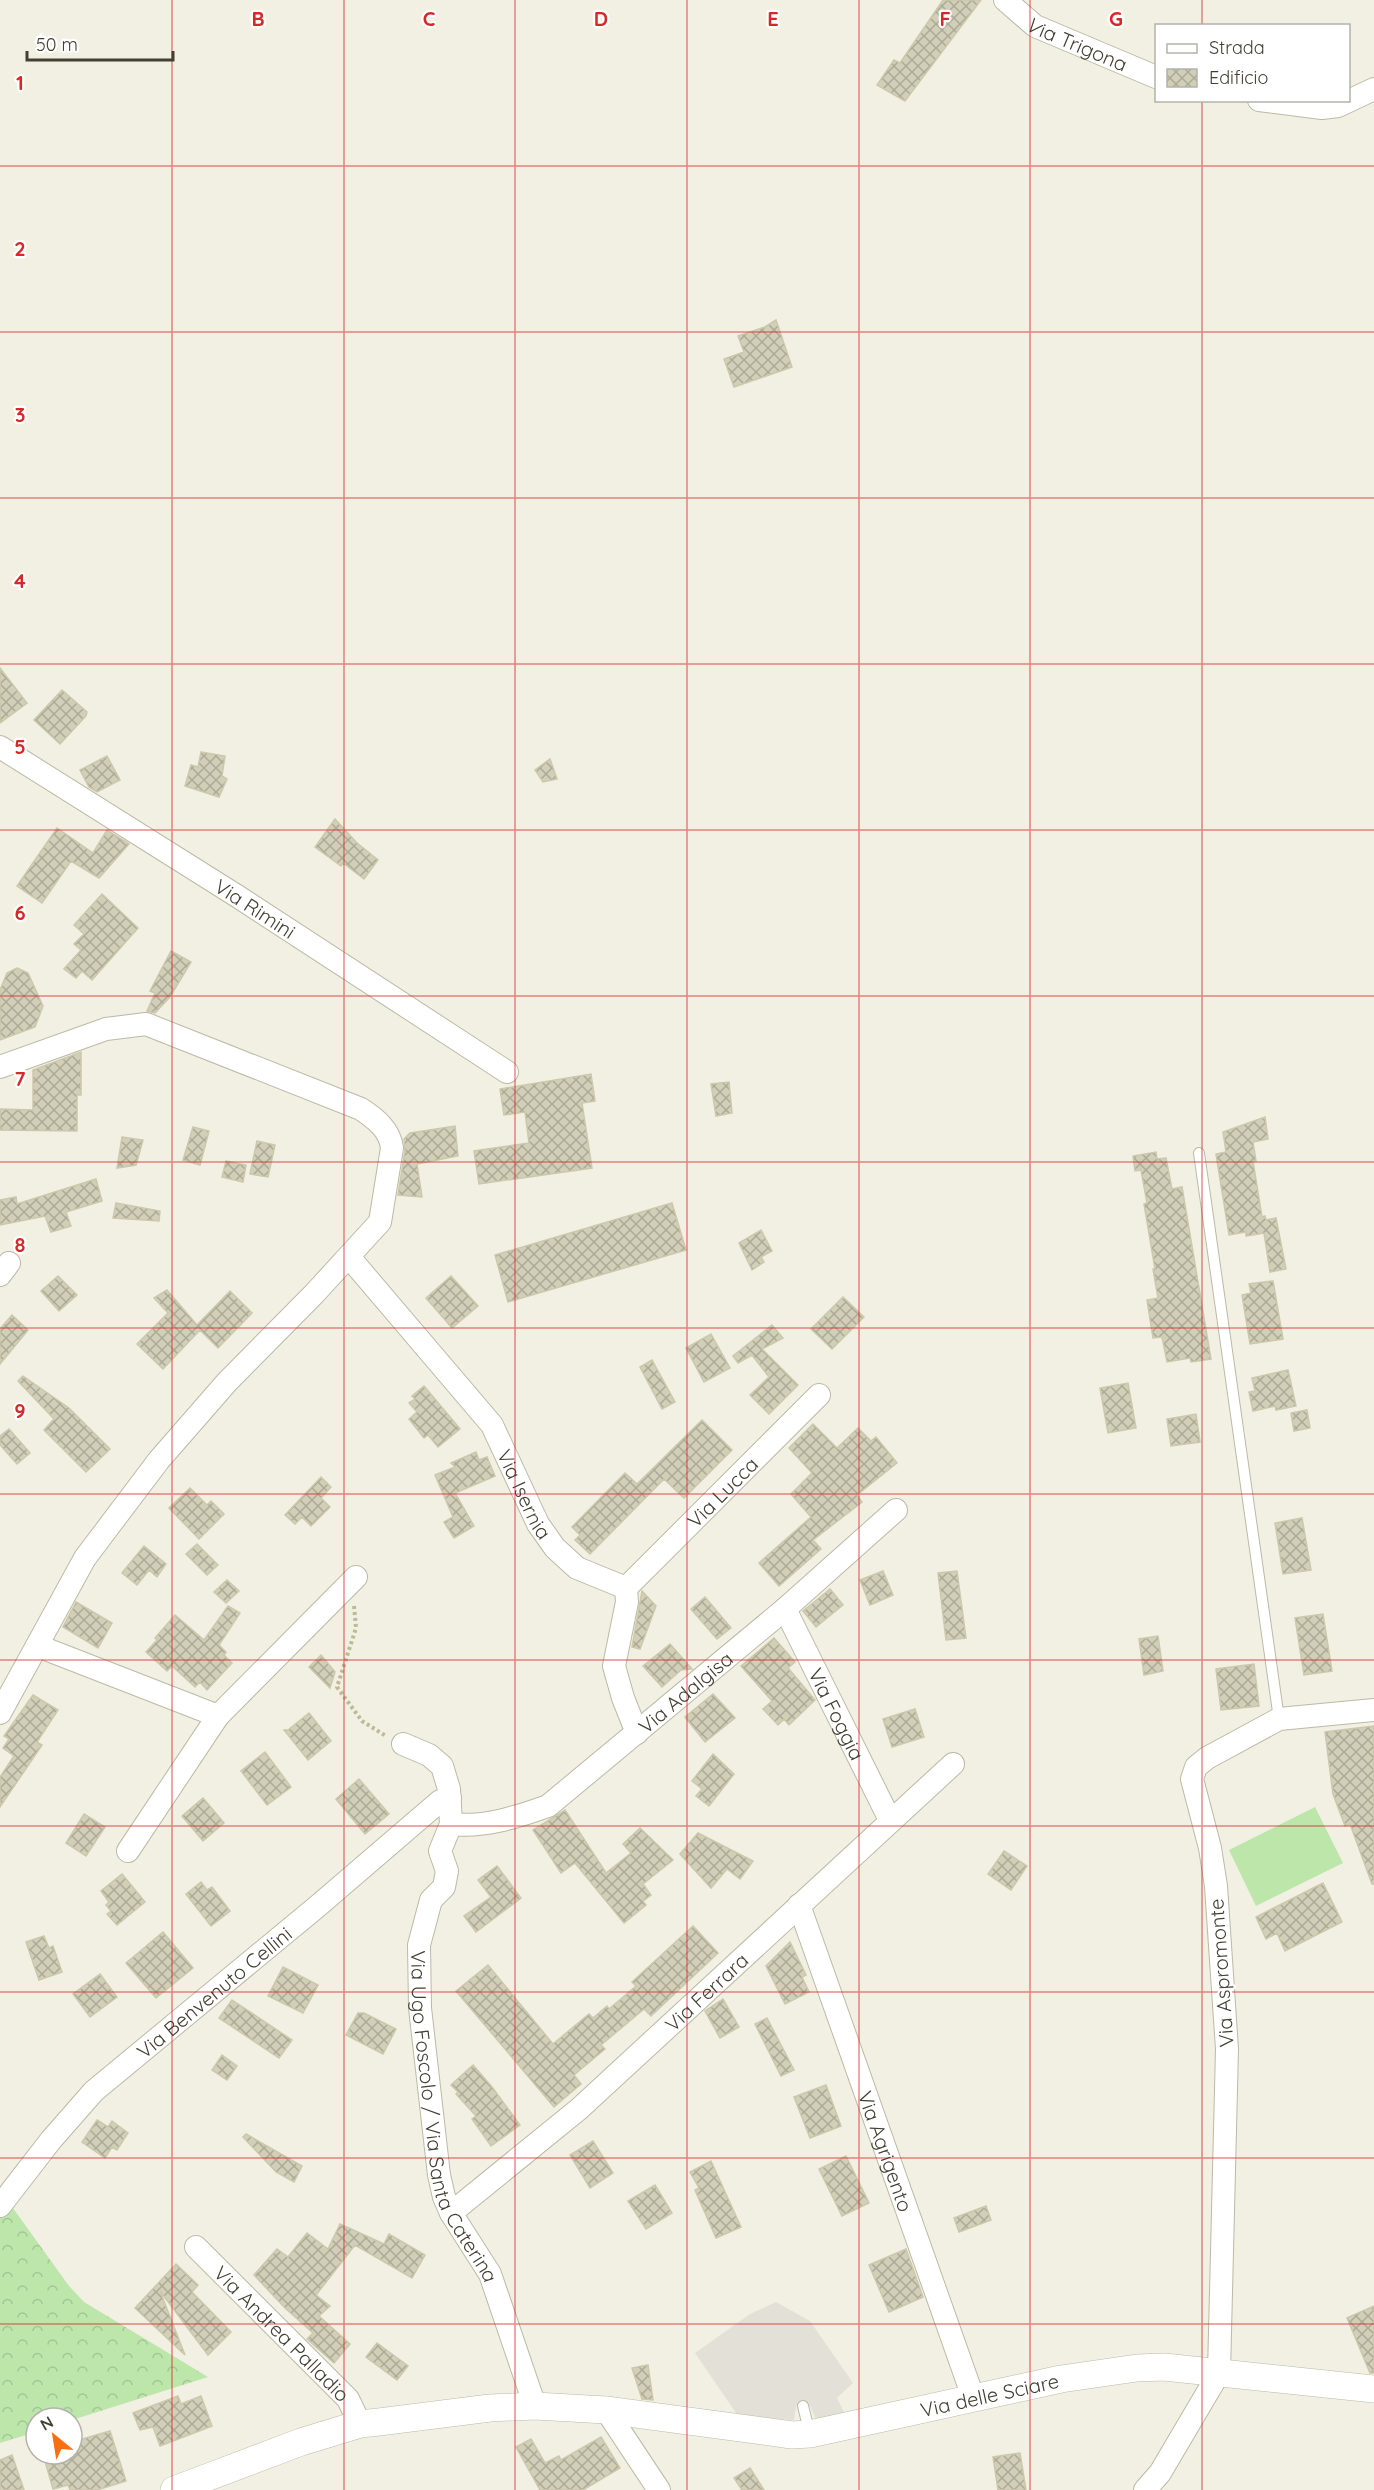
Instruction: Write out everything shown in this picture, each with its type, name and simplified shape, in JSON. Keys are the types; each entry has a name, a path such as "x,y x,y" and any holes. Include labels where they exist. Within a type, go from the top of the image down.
{"street":[{"name":"Via Trigona","path":"1005,0 1035,26 1155,77"},
{"path":"1350,100 1374,89"},
{"path":"1275,102 1322,108 1338,106 1346,102"},
{"name":"Via Rimini","path":"0,747 237,896 507,1072"},
{"path":"0,1067 106,1029 146,1024 361,1109 375,1118 391,1137 392,1148 380,1222 227,1382 159,1460 85,1558 0,1713"},
{"name":"Via Isernia","path":"349,1257 492,1425 538,1524 555,1548 577,1568 626,1588"},
{"name":"Via Lucca","path":"626,1588 819,1395"},
{"name":"Via Adalgisa","path":"451,1824 510,1820 548,1806 785,1609 896,1510"},
{"path":"128,1851 218,1716 356,1576"},
{"path":"626,1588 627,1602 614,1666 622,1698 637,1733"},
{"name":"Via Foggia","path":"785,1609 890,1820"},
{"path":"38,1646 218,1716"},
{"name":"Via Aspromonte","path":"1219,2373 1227,2049 1216,1886 1210,1848 1192,1779 1196,1767 1207,1758 1279,1719 1374,1710"},
{"name":"Via Ugo Foscolo / Via Santa Caterina","path":"403,1744 429,1755 442,1766 450,1798 451,1824 440,1851 447,1871 444,1887 431,1900 418,1945 420,2008 439,2175 444,2198 490,2274 535,2406"},
{"name":"Via Ferrara","path":"452,2213 579,2109 953,1764"},
{"name":"Via Benvenuto Cellini","path":"0,2206 51,2140 94,2091 319,1905 440,1801 450,1798"},
{"name":"Via Agrigento","path":"799,1905 973,2397"},
{"name":"Via Andrea Palladio","path":"196,2247 348,2399 360,2424"},
{"name":"Via delle Sciare","path":"174,2490 301,2442 360,2424 490,2408 535,2406 606,2410 792,2435 810,2434 1060,2379 1137,2368 1164,2367 1374,2389"},
{"path":"1145,2490 1160,2473 1219,2373"},
{"path":"606,2410 659,2490"}],"lane":[{"path":"1198,1153 1279,1719"},
{"path":"803,2406 810,2434"}],"path":[{"path":"356,1576 353,1595 356,1628 337,1686 362,1721 376,1732 403,1744"}],"shaded area":[{"path":"776,2302 810,2321 853,2383 837,2398 845,2414 816,2419 810,2406 796,2406 794,2420 738,2416 695,2353 750,2314"}],"green space":[{"path":"1315,1807 1343,1863 1256,1906 1229,1850"},
{"path":"10,2204 69,2286 84,2302 208,2377 84,2416 84,2406 24,2406 24,2436 0,2443 0,2218"}],"building":[{"path":"943,0 981,0 905,101 877,85 894,60 900,63"},
{"path":"776,320 792,367 734,387 724,359 744,352 738,336 765,327"},
{"path":"0,668 27,703 0,723"},
{"path":"62,690 87,712 86,716 60,744 34,720"},
{"path":"201,752 225,756 222,776 227,779 219,797 185,786 191,765 198,767"},
{"path":"107,756 120,780 97,792 89,787 80,770"},
{"path":"550,759 557,779 543,782 535,770"},
{"path":"335,819 357,843 378,860 364,879 343,863 341,866 315,847"},
{"path":"57,828 93,853 107,830 129,844 99,878 71,861 42,903 17,886"},
{"path":"102,894 138,928 92,980 82,971 76,978 64,969 81,950 74,944 84,934 74,925"},
{"path":"171,951 191,962 170,997 155,1013 147,1011 155,993 150,991"},
{"path":"17,968 28,973 43,1006 35,1027 0,1040 0,990 7,973"},
{"path":"81,1052 81,1095 77,1095 77,1131 0,1130 0,1109 33,1110 33,1070"},
{"path":"591,1074 595,1101 582,1103 592,1168 479,1184 474,1151 529,1143 525,1112 504,1115 500,1089"},
{"path":"729,1082 732,1113 716,1116 711,1084"},
{"path":"1265,1117 1268,1139 1253,1142 1256,1161 1253,1161 1262,1217 1265,1216 1266,1220 1276,1218 1286,1269 1270,1272 1264,1233 1246,1236 1246,1232 1229,1235 1216,1154 1226,1152 1223,1132"},
{"path":"455,1126 458,1156 417,1164 422,1197 398,1195 405,1150 404,1139 410,1133"},
{"path":"193,1127 209,1131 200,1165 183,1160"},
{"path":"122,1137 143,1140 136,1165 117,1168"},
{"path":"257,1141 275,1145 268,1177 250,1174"},
{"path":"1156,1152 1157,1159 1166,1158 1172,1189 1182,1187 1211,1359 1191,1362 1190,1358 1167,1362 1162,1337 1153,1338 1147,1300 1158,1298 1153,1269 1155,1269 1141,1170 1135,1171 1133,1156"},
{"path":"226,1161 246,1165 243,1182 222,1177"},
{"path":"96,1179 102,1201 66,1212 71,1226 51,1232 45,1216 0,1225 0,1200 16,1197 17,1204"},
{"path":"116,1203 160,1211 159,1221 113,1218"},
{"path":"672,1203 686,1250 508,1302 495,1255"},
{"path":"761,1230 772,1251 761,1257 764,1262 752,1270 739,1243"},
{"path":"58,1276 77,1295 59,1311 41,1291"},
{"path":"451,1276 478,1306 452,1328 426,1298"},
{"path":"1273,1281 1283,1339 1250,1344 1242,1295 1251,1293 1249,1284"},
{"path":"167,1290 197,1325 230,1291 252,1313 218,1348 200,1330 163,1369 137,1344 168,1313 154,1298"},
{"path":"843,1297 864,1317 832,1349 811,1329"},
{"path":"12,1315 28,1330 0,1364 0,1329"},
{"path":"772,1325 783,1338 762,1349 798,1385 769,1414 750,1395 769,1377 752,1355 738,1363 733,1356"},
{"path":"711,1334 730,1368 704,1382 686,1348"},
{"path":"652,1360 675,1402 662,1409 640,1367"},
{"path":"1288,1370 1296,1406 1276,1410 1275,1406 1253,1411 1249,1392 1255,1391 1252,1378"},
{"path":"23,1376 69,1408 110,1449 86,1472 44,1430 54,1419 18,1381"},
{"path":"1128,1383 1136,1428 1108,1433 1100,1388"},
{"path":"424,1386 460,1429 438,1447 428,1435 424,1438 409,1419 417,1412 409,1403 415,1399 412,1396"},
{"path":"1307,1410 1310,1428 1294,1431 1291,1413"},
{"path":"1196,1414 1200,1442 1171,1446 1167,1419"},
{"path":"702,1420 732,1450 684,1498 664,1479 590,1554 575,1540 580,1535 572,1527 625,1473 637,1484"},
{"path":"813,1424 837,1448 858,1428 871,1441 876,1437 897,1463 857,1495 862,1502 813,1540 821,1549 779,1586 759,1563 811,1517 791,1494 812,1473 789,1448"},
{"path":"9,1429 30,1453 17,1464 0,1445 0,1436"},
{"path":"476,1452 479,1460 487,1457 495,1476 455,1493 474,1526 454,1538 444,1522 453,1517 435,1475 455,1467 451,1463"},
{"path":"321,1477 331,1487 321,1498 330,1507 311,1526 302,1517 295,1524 285,1515"},
{"path":"190,1488 207,1505 211,1501 224,1514 199,1539 169,1508"},
{"path":"1302,1518 1311,1570 1283,1574 1275,1523"},
{"path":"197,1544 218,1565 207,1575 186,1554"},
{"path":"144,1546 166,1564 157,1577 149,1570 137,1585 122,1573"},
{"path":"883,1571 893,1595 870,1605 860,1580"},
{"path":"957,1571 966,1638 946,1640 938,1573"},
{"path":"227,1580 239,1591 226,1603 214,1592"},
{"path":"830,1589 843,1605 816,1627 803,1611"},
{"path":"642,1591 656,1606 640,1649 632,1647"},
{"path":"705,1597 731,1628 717,1639 691,1609"},
{"path":"76,1602 112,1623 98,1648 63,1627"},
{"path":"228,1606 240,1613 219,1645 226,1652 224,1655 232,1663 207,1690 200,1682 195,1687 172,1666 167,1671 146,1652 175,1615 204,1640"},
{"path":"1323,1614 1332,1671 1304,1675 1295,1618"},
{"path":"1158,1636 1163,1671 1144,1675 1139,1639"},
{"path":"774,1638 795,1662 788,1668 815,1700 789,1725 784,1719 778,1725 763,1709 772,1701 741,1666"},
{"path":"670,1644 692,1669 681,1670 662,1687 643,1666"},
{"path":"321,1655 335,1672 330,1688 309,1667"},
{"path":"1254,1664 1259,1706 1221,1710 1216,1669"},
{"path":"713,1694 735,1718 705,1742 685,1717"},
{"path":"33,1695 58,1710 37,1742 42,1745 0,1807 0,1777 14,1756 3,1748 9,1739 4,1736"},
{"path":"915,1709 924,1737 892,1747 883,1719"},
{"path":"309,1713 331,1741 308,1760 284,1730 288,1730"},
{"path":"1374,1726 1374,1884 1372,1884 1350,1824 1345,1826 1333,1794 1325,1732"},
{"path":"265,1752 291,1787 267,1805 241,1771"},
{"path":"713,1754 734,1774 709,1806 696,1796 702,1789 692,1781"},
{"path":"359,1779 389,1814 365,1834 336,1799"},
{"path":"203,1798 224,1823 203,1841 182,1816"},
{"path":"565,1810 606,1873 631,1853 623,1844 640,1828 673,1860 643,1884 651,1895 643,1901 646,1905 624,1923 575,1863 561,1873 533,1830"},
{"path":"84,1814 105,1827 86,1856 66,1843"},
{"path":"698,1833 753,1861 740,1879 727,1869 711,1888 680,1854"},
{"path":"1004,1851 1027,1866 1011,1890 988,1874"},
{"path":"497,1866 521,1898 476,1932 464,1916 491,1897 478,1880"},
{"path":"122,1874 145,1902 117,1925 107,1914 111,1911 106,1905 109,1902 101,1891"},
{"path":"201,1882 207,1890 212,1887 230,1911 211,1926 186,1894"},
{"path":"1323,1883 1342,1922 1285,1951 1277,1933 1266,1939 1256,1917"},
{"path":"693,1926 718,1953 651,2016 644,2009 601,2045 605,2049 574,2075 581,2084 554,2107 456,1991 488,1965 553,2044 589,2014 593,2018 607,2006 609,2009 636,1986 632,1982"},
{"path":"163,1932 193,1968 156,1998 126,1963"},
{"path":"44,1936 49,1948 53,1946 62,1972 39,1980 26,1942"},
{"path":"790,1942 806,1975 802,1977 809,1992 785,2004 766,1966"},
{"path":"283,1967 318,1985 303,2013 268,1996"},
{"path":"100,1974 117,1997 90,2017 73,1994"},
{"path":"723,1999 739,2027 720,2038 705,2011"},
{"path":"232,2000 292,2040 279,2058 219,2018"},
{"path":"358,2013 364,2013 396,2029 383,2054 346,2035"},
{"path":"767,2018 794,2070 781,2076 755,2024"},
{"path":"222,2055 237,2066 227,2080 212,2070"},
{"path":"473,2065 520,2125 491,2146 472,2119 476,2116 451,2085"},
{"path":"826,2085 841,2126 810,2138 794,2097"},
{"path":"97,2120 108,2127 112,2121 128,2133 117,2150 112,2147 105,2158 82,2142"},
{"path":"246,2134 302,2166 294,2182 276,2172 243,2137"},
{"path":"593,2141 613,2173 590,2188 570,2155"},
{"path":"846,2156 869,2203 842,2216 819,2169"},
{"path":"711,2161 741,2227 716,2238 695,2190 699,2188 690,2172"},
{"path":"655,2185 672,2213 646,2229 628,2201"},
{"path":"986,2206 991,2220 959,2232 954,2218"},
{"path":"340,2224 384,2244 389,2234 425,2255 412,2278 355,2245 316,2295 330,2306 319,2316 350,2344 334,2363 307,2339 313,2333 285,2308 254,2275 277,2249 288,2257 307,2233 328,2249"},
{"path":"906,2249 923,2297 889,2312 869,2265"},
{"path":"176,2264 198,2285 192,2292 231,2332 208,2355 160,2291 185,2355 135,2308"},
{"path":"1374,2306 1374,2373 1370,2373 1347,2318"},
{"path":"377,2343 408,2366 397,2380 366,2357"},
{"path":"648,2365 653,2400 642,2399 632,2368"},
{"path":"178,2396 181,2404 201,2396 212,2426 160,2446 153,2427 140,2430 133,2413"},
{"path":"110,2431 126,2481 97,2490 70,2490 68,2485 53,2489 46,2466 84,2466 84,2439"},
{"path":"601,2437 620,2468 583,2490 540,2490 516,2447 531,2439 545,2463 559,2456 561,2460"},
{"path":"1020,2453 1026,2490 998,2490 993,2457"},
{"path":"12,2455 24,2490 0,2490 0,2460"},
{"path":"750,2468 764,2490 742,2490 734,2478"}]}
